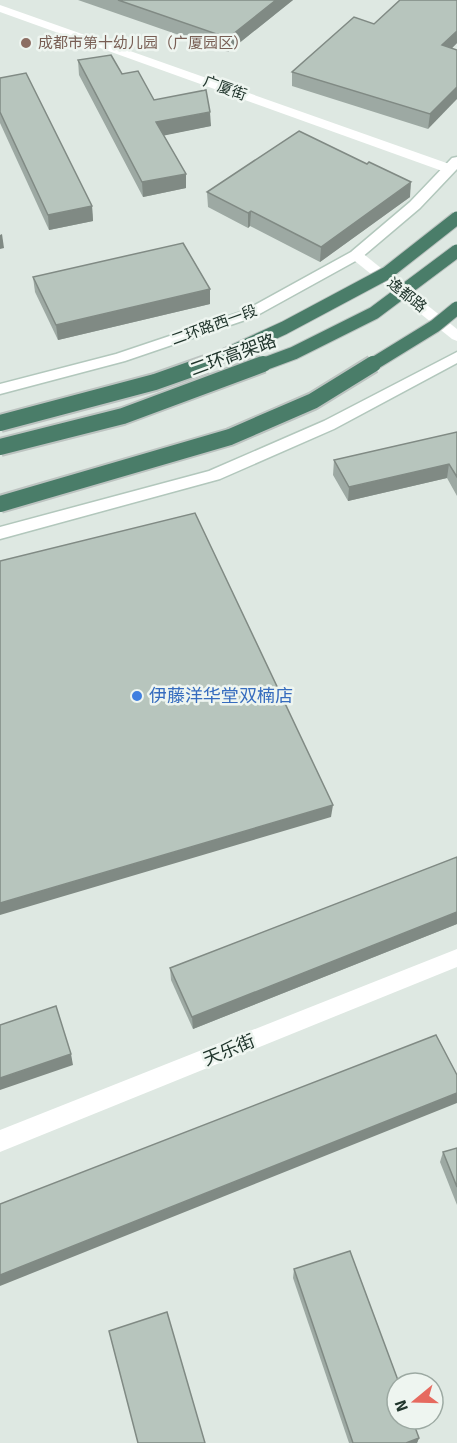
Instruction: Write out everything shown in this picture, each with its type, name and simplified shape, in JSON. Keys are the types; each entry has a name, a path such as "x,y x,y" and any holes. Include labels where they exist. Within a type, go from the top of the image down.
{"highway":[{"path":"0,423 154,382 215,361 284,328 387,273 457,218"},
{"name":"二环高架路","path":"0,447 123,416 294,353 374,313 457,251"},
{"path":"0,504 75,484 230,437 251,428 313,401 435,327 457,308"}],"street":[{"name":"广厦街","path":"0,8 454,165"},
{"name":"二环路西一段","path":"0,389 120,358 249,314 356,255 415,205 454,165"},
{"name":"逸都路","path":"356,255 457,336"},
{"path":"0,533 214,475 329,426 457,357"},
{"name":"天乐街","path":"0,1141 457,958"}],"building":[{"path":"118,0 276,0 228,38"},
{"path":"400,0 457,0 457,31 442,45 457,50 457,87 430,114 292,72 354,17 374,24"},
{"path":"111,55 122,74 138,71 154,100 206,90 210,112 156,122 186,174 142,182 78,60"},
{"path":"26,73 92,206 48,215 0,112 0,78"},
{"path":"299,131 367,164 369,162 411,182 321,247 251,211 248,213 207,192"},
{"path":"183,243 210,289 56,325 33,277"},
{"path":"457,432 457,477 449,464 349,487 334,460"},
{"name":"伊藤洋华堂双楠店","path":"195,513 333,805 0,903 0,561"},
{"path":"457,857 457,912 192,1017 170,968"},
{"path":"56,1006 71,1054 0,1078 0,1025"},
{"path":"436,1035 457,1075 457,1093 0,1275 0,1204"},
{"path":"457,1148 457,1187 443,1152"},
{"path":"350,1251 395,1371 385,1371 385,1431 416,1431 419,1438 406,1443 353,1443 294,1269"},
{"path":"167,1312 205,1443 138,1443 109,1331"}],"place":[{"name":"成都市第十幼儿园（广厦园区）","path":"26,43"},
{"name":"伊藤洋华堂双楠店","path":"137,696"}]}
